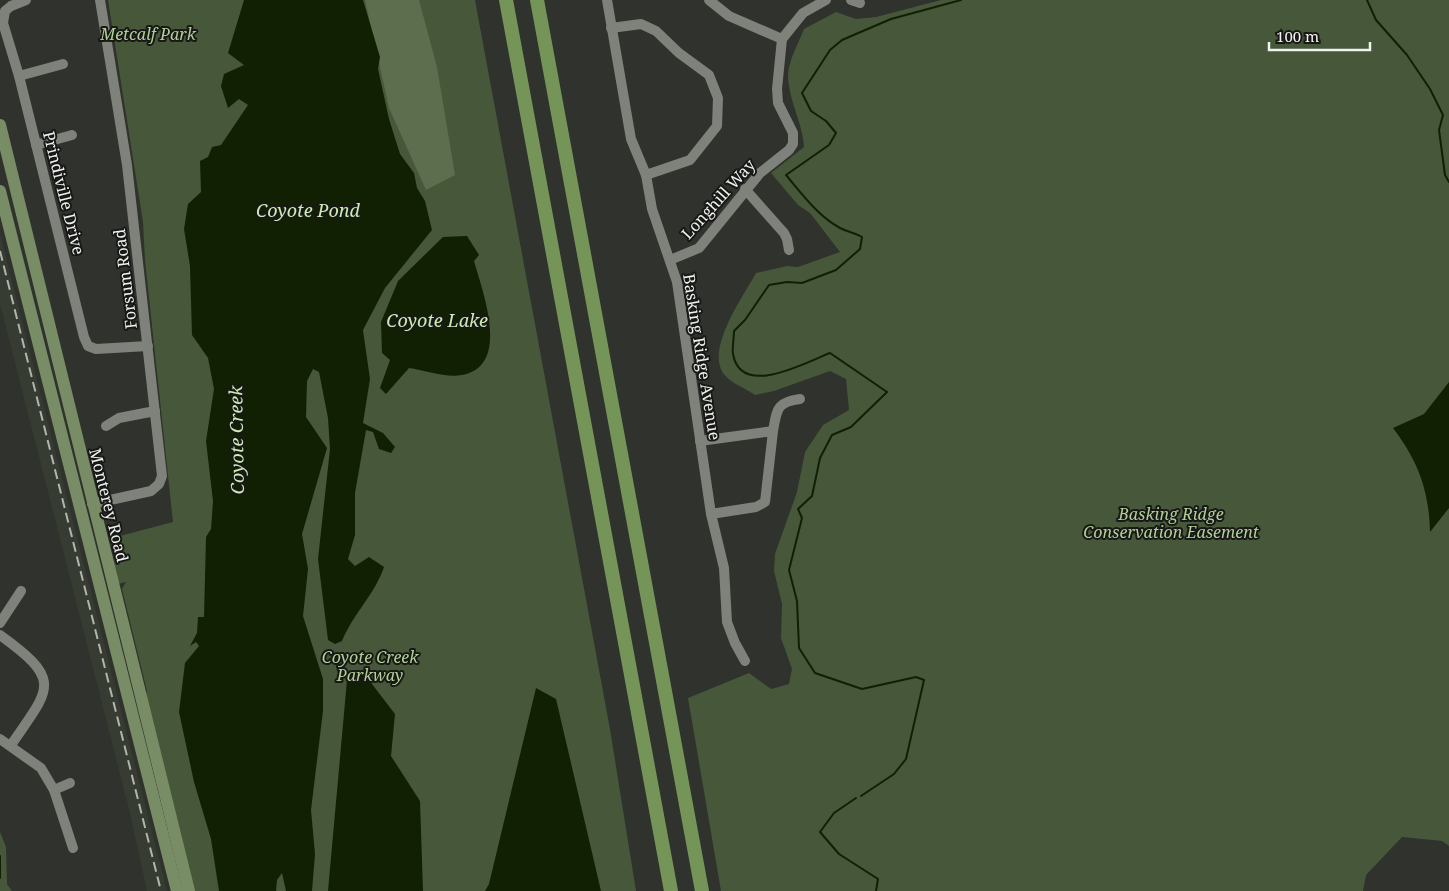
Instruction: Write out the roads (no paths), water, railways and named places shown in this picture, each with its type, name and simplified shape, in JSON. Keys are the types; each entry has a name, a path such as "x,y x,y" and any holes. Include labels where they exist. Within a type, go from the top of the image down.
{"highway":[{"path":"506,0 672,891"},
{"path":"537,0 702,891"}],"main road":[{"name":"Monterey Road","path":"0,125 189,891"},
{"name":"Monterey Road","path":"0,190 177,891"}],"street":[{"name":"Prindiville Drive","path":"26,0 11,6 5,11 3,23 19,76 88,346 96,350 148,346"},
{"name":"Forsum Road","path":"92,504 152,491 159,484 162,476 127,166 100,0"},
{"name":"Basking Ridge Avenue","path":"607,0 631,138 646,175 652,209 677,282 700,441 712,514 724,568 727,622 745,661"},
{"path":"709,0 729,16 782,40 803,13 826,0"},
{"path":"611,28 641,24 656,31 679,53 709,75 718,98 717,126 690,160 646,175"},
{"name":"Longhill Way","path":"670,260 699,248 746,189 792,144 793,133 778,102 776,89 782,40"},
{"path":"19,76 63,64"},
{"path":"36,146 72,135"},
{"path":"746,189 784,233 789,250"},
{"path":"712,514 756,507 765,502 776,412 780,405 786,401 800,399"},
{"path":"106,426 119,418 155,411"},
{"path":"700,441 773,431"},
{"path":"0,623 21,591"},
{"path":"0,635 32,660 44,680 44,695 11,745"},
{"path":"0,739 41,768 54,790 74,848"},
{"path":"54,790 70,783"}],"water":[{"name":"Coyote Pond","path":"244,0 363,0 380,57 378,69 389,119 400,154 414,173 417,188 425,201 432,230 385,288 363,330 370,379 363,423 383,433 395,447 391,453 379,449 373,432 366,430 355,493 355,535 348,559 355,566 369,557 384,567 375,586 342,641 335,644 328,640 318,559 330,449 328,418 319,372 313,369 307,381 306,417 327,448 302,534 308,569 303,616 323,679 323,711 311,810 315,854 312,891 286,891 282,873 277,880 276,891 219,891 211,839 194,782 179,712 185,663 199,646 196,642 190,646 197,633 198,617 204,617 206,537 211,529 213,501 206,441 214,389 208,358 192,335 190,266 184,229 188,204 201,192 200,161 208,157 212,147 221,145 248,105 239,99 228,108 221,86 224,74 244,65 228,53"},
{"name":"Coyote Lake","path":"467,236 479,255 474,261 483,291 490,327 490,343 486,358 477,369 456,376 409,368 386,394 380,388 390,360 382,353 381,322 398,281 443,237"},
{"path":"1449,382 1449,508 1430,532 1427,503 1420,477 1409,452 1393,428 1424,414"},
{"path":"362,671 395,714 391,756 420,801 423,891 328,891 347,680"},
{"path":"536,688 556,699 601,891 485,891 489,884"}],"waterway":[{"path":"861,796 894,774 906,759 924,680 916,677 862,689 815,673 799,648 797,601 789,570 802,518 798,509 812,496 820,458 832,435 851,427 887,392 830,353 775,374 761,376 748,374 738,367 733,354 734,331 745,320 769,285 787,282 802,283 836,270 860,249 862,237 832,223 811,204 786,175 829,145 836,133 826,121 811,111 802,93 830,50 842,40 891,19 961,0"},
{"path":"1367,0 1376,20 1407,55 1430,89 1443,115 1439,130 1445,175 1449,182"},
{"path":"856,798 834,813 820,832 839,854 878,879 876,891"},
{"path":"0,856 0,878"}],"railway":[{"path":"0,251 161,891"}],"park label":[{"name":"Metcalf Park","path":"148,34"},
{"name":"Basking Ridge Conservation Easement","path":"1171,523"},
{"name":"Coyote Creek Parkway","path":"370,666"}],"water label":[{"name":"Coyote Creek","path":"237,440"}]}
